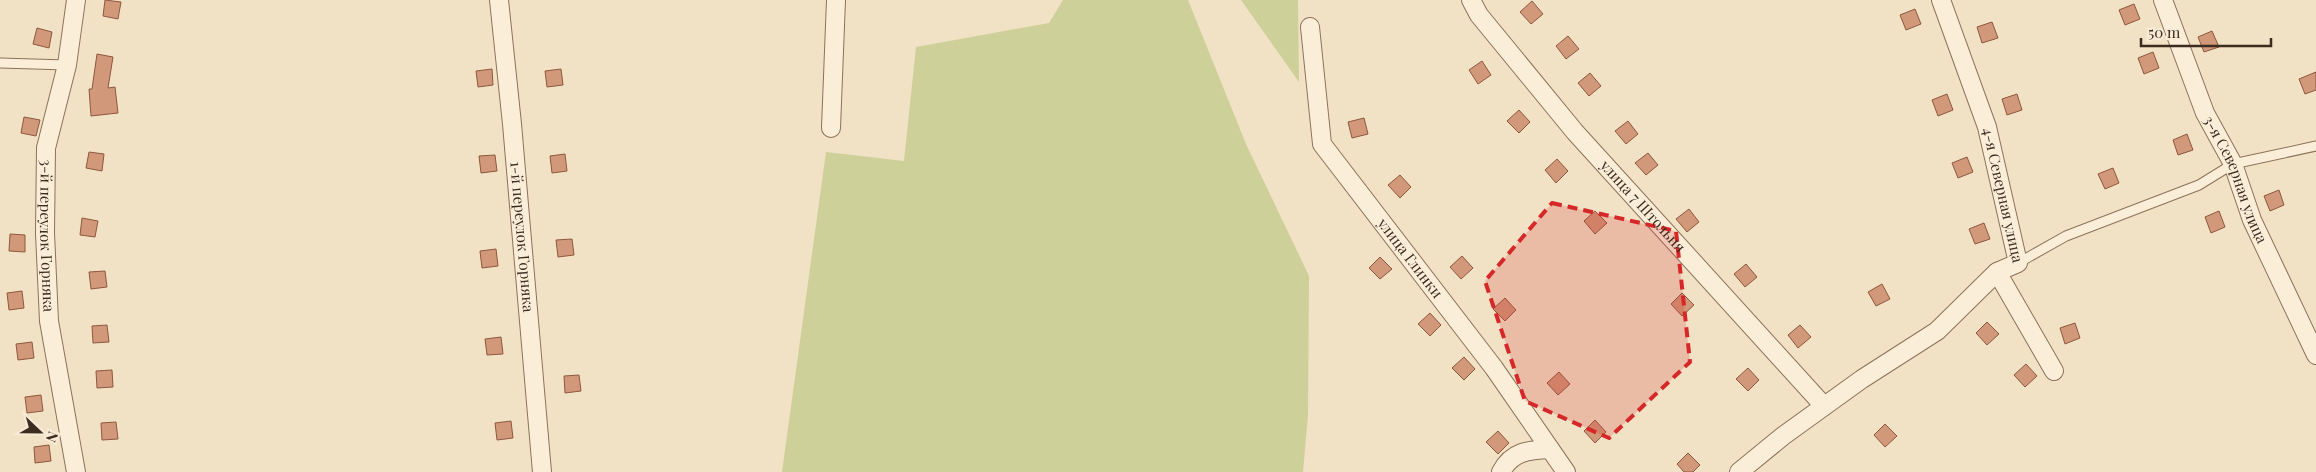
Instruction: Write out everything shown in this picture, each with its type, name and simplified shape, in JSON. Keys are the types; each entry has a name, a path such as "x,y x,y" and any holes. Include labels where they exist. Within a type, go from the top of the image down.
{"street":[{"name":"3-й переулок Горняка","path":"76,0 67,65 46,148 45,233 50,321 76,472"},
{"name":"1-й переулок Горняка","path":"499,0 512,124 542,472"},
{"path":"831,128 836,0"},
{"name":"улица 7 Штольня","path":"1471,0 1479,14 1575,132 1824,406"},
{"name":"4-я Северная улица","path":"1940,0 1987,127 2018,262 1998,272 2054,371"},
{"name":"3-я Северная улица","path":"2163,0 2205,113 2233,164 2252,220 2316,355"},
{"name":"улица Глинки","path":"1310,27 1322,144 1494,368 1566,472"},
{"path":"1739,472 1824,406 1937,330 1998,272"},
{"path":"1500,472 1504,465 1524,450 1550,449"}],"lane":[{"path":"0,63 67,65"},
{"path":"2018,262 2066,236 2199,185 2233,164 2316,146"}],"highlighted area":[{"path":"1552,203 1676,231 1690,362 1609,438 1525,401 1485,281"}],"green space":[{"path":"1063,0 1188,0 1246,144 1309,276 1308,415 1303,472 782,472 826,152 904,161 916,47 1049,23"},
{"path":"1241,0 1298,0 1299,82"}],"building":[{"path":"105,0 121,2 118,19 103,16"},
{"path":"1532,1 1543,14 1531,24 1520,12"},
{"path":"2134,4 2140,19 2125,25 2119,10"},
{"path":"1915,9 1921,24 1906,30 1900,15"},
{"path":"1992,22 1998,38 1982,43 1977,27"},
{"path":"37,28 52,32 49,48 33,44"},
{"path":"2212,31 2219,47 2204,52 2198,37"},
{"path":"1568,36 1579,49 1566,59 1556,46"},
{"path":"2153,52 2159,68 2144,74 2138,58"},
{"path":"97,54 113,57 108,88 115,87 118,113 91,116 89,89 92,89"},
{"path":"1482,61 1491,75 1478,84 1469,70"},
{"path":"492,69 493,85 478,87 476,71"},
{"path":"561,69 563,85 547,87 545,71"},
{"path":"2316,72 2316,90 2305,94 2299,79"},
{"path":"1590,73 1601,86 1589,96 1578,83"},
{"path":"1947,94 1953,110 1938,116 1932,100"},
{"path":"2017,94 2022,110 2007,115 2002,99"},
{"path":"1519,110 1530,122 1519,133 1507,121"},
{"path":"24,117 40,120 36,136 21,133"},
{"path":"1364,118 1368,134 1352,138 1348,122"},
{"path":"1628,121 1638,134 1626,144 1615,131"},
{"path":"2187,134 2193,150 2178,155 2173,140"},
{"path":"89,152 104,154 102,171 86,168"},
{"path":"1648,153 1658,165 1646,175 1635,163"},
{"path":"565,154 567,171 552,173 550,156"},
{"path":"495,155 497,171 481,173 479,156"},
{"path":"1967,157 1973,172 1958,178 1952,163"},
{"path":"1557,159 1568,171 1556,183 1545,170"},
{"path":"2113,168 2119,183 2105,189 2098,174"},
{"path":"1400,175 1411,187 1400,198 1388,185"},
{"path":"2279,190 2284,205 2270,211 2264,196"},
{"path":"1689,209 1699,222 1687,232 1676,219"},
{"path":"1595,211 1607,223 1595,234 1584,221"},
{"path":"2219,211 2225,227 2211,233 2205,217"},
{"path":"82,218 98,221 95,237 80,235"},
{"path":"1984,223 1990,239 1975,244 1969,229"},
{"path":"10,234 25,235 25,252 9,251"},
{"path":"572,239 574,255 558,257 556,240"},
{"path":"496,249 498,266 482,268 480,251"},
{"path":"1462,256 1473,268 1461,279 1450,267"},
{"path":"1380,257 1392,269 1380,279 1369,268"},
{"path":"1746,264 1757,277 1745,287 1734,274"},
{"path":"105,271 107,287 91,289 89,272"},
{"path":"1882,284 1890,299 1876,306 1868,292"},
{"path":"22,291 24,308 9,310 7,293"},
{"path":"1682,293 1694,305 1682,316 1671,304"},
{"path":"1505,298 1516,310 1505,321 1493,309"},
{"path":"1430,313 1441,325 1430,336 1418,324"},
{"path":"1987,322 1999,334 1987,345 1976,333"},
{"path":"2075,323 2080,338 2065,344 2060,328"},
{"path":"107,325 109,342 93,343 92,326"},
{"path":"1800,325 1811,337 1798,348 1788,335"},
{"path":"501,337 503,354 487,355 485,339"},
{"path":"32,342 34,358 18,360 16,344"},
{"path":"1464,357 1475,369 1464,380 1452,368"},
{"path":"2026,364 2037,376 2025,387 2014,375"},
{"path":"1748,368 1759,380 1748,391 1736,379"},
{"path":"112,370 113,387 97,388 96,371"},
{"path":"1559,372 1570,384 1558,395 1547,383"},
{"path":"579,375 581,391 565,393 564,376"},
{"path":"41,395 43,411 27,413 25,397"},
{"path":"1595,420 1606,432 1595,443 1584,431"},
{"path":"511,421 513,438 497,440 495,423"},
{"path":"116,422 118,439 102,440 101,423"},
{"path":"1885,424 1897,436 1885,447 1874,435"},
{"path":"1498,431 1509,443 1498,454 1486,442"},
{"path":"49,445 51,461 35,463 34,447"},
{"path":"1688,453 1700,465 1693,472 1684,472 1677,464"}]}
